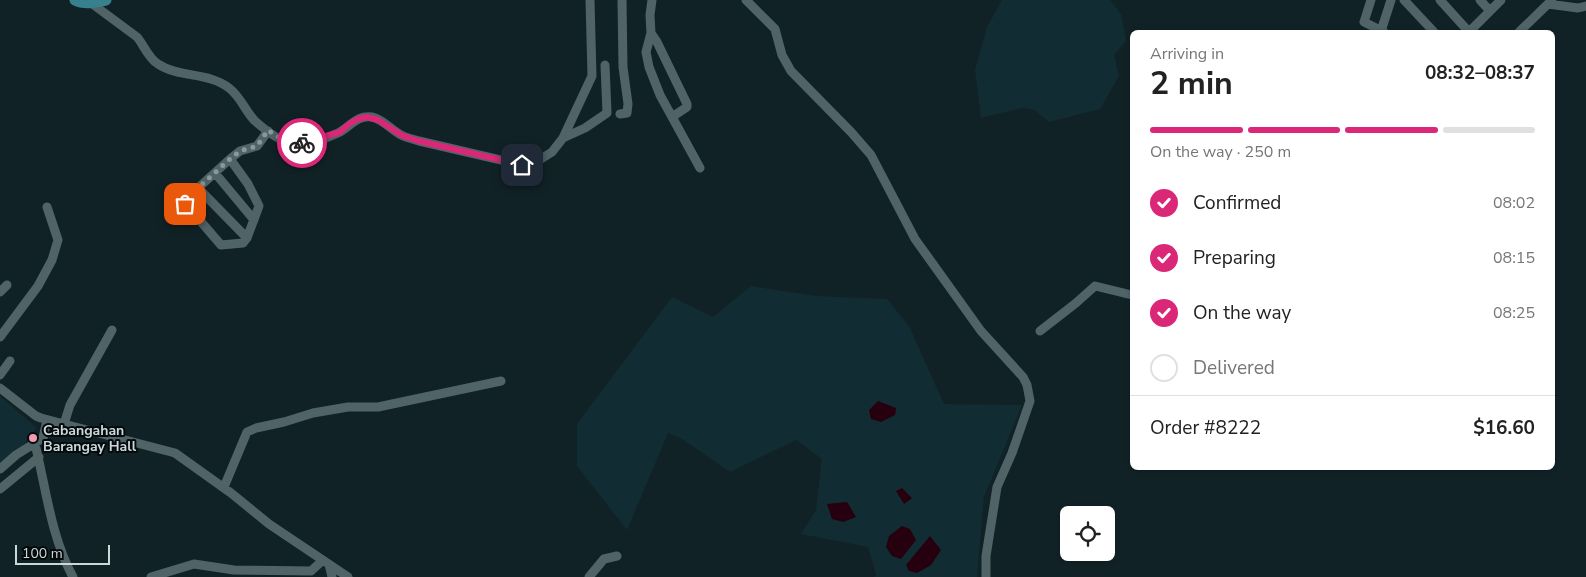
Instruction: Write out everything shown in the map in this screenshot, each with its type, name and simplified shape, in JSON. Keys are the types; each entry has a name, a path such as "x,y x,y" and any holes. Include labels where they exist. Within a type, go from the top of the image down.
{"main road":[{"path":"81,1 106,0"}],"street":[{"path":"81,1 137,37 157,64 183,74 211,79 229,88 241,99 254,120 284,141 300,143 340,132 358,119 372,117 403,136 522,165 533,164 552,152 563,138 592,76 590,0"},
{"path":"620,114 627,113 628,104 623,67 622,0"},
{"path":"652,0 650,15 651,32 646,52 649,67 660,95 700,168"},
{"path":"746,0 775,29 782,55 791,72 851,132 871,155 915,240 981,331 1024,377 1030,401 1012,453 997,487 986,556 986,577"},
{"path":"1371,0 1364,22 1379,30"},
{"path":"1384,30 1392,0"},
{"path":"1404,0 1432,30"},
{"path":"1440,0 1467,30"},
{"path":"1480,0 1490,11"},
{"path":"1471,30 1501,0"},
{"path":"1521,30 1550,2 1581,5"},
{"path":"651,32 687,102 686,107 672,117"},
{"path":"563,138 585,128 607,113 608,102 604,65"},
{"path":"230,159 248,184 258,206 247,238 243,243 221,245 185,204 198,188 230,159 240,151 257,146 268,130"},
{"path":"215,174 254,220"},
{"path":"198,188 247,238"},
{"path":"0,337 38,286 52,260 58,240 47,207"},
{"path":"0,292 7,285"},
{"path":"1040,331 1080,300 1094,286 1128,293"},
{"path":"64,424 70,405 112,330"},
{"path":"0,375 10,361"},
{"path":"224,487 247,432 256,428 312,413 348,407 378,408 501,381"},
{"path":"0,388 36,416 175,453 224,487 269,524 348,577"},
{"path":"0,469 16,455 43,438 47,420"},
{"path":"35,444 65,563 73,577"},
{"path":"0,489 39,457"},
{"path":"588,577 604,559 617,556"},
{"path":"151,577 194,564 234,574 312,574 326,562"},
{"path":"326,562 332,577"}],"shaded area":[{"path":"1002,0 1110,0 1121,14 1126,41 1114,55 1119,76 1100,109 1049,122 1034,110 1022,108 981,118 975,70 987,27"},
{"path":"751,286 817,296 887,299 909,326 944,404 1022,405 984,497 977,577 874,577 876,575 868,547 801,534 816,510 822,459 796,440 730,472 682,439 668,433 627,530 577,466 577,424 672,297 713,317"},
{"path":"0,396 37,428 26,440 26,446 0,465"},
{"path":"878,401 896,408 895,415 881,422 871,419 869,410"},
{"path":"902,488 912,498 904,504 896,491"},
{"path":"847,502 856,517 843,522 832,519 827,504"},
{"path":"902,526 910,529 916,540 901,559 892,556 886,547 889,536"},
{"path":"930,536 941,550 931,565 917,573 909,571 906,565"}],"way so far":[{"path":"185,204 198,188 230,159 240,151 257,146 268,130 284,141 302,143"}],"place":[{"name":"Cabangahan Barangay Hall","path":"33,438"}],"route":[{"path":"302,143 340,132 358,119 372,117 403,136 522,165"}]}
